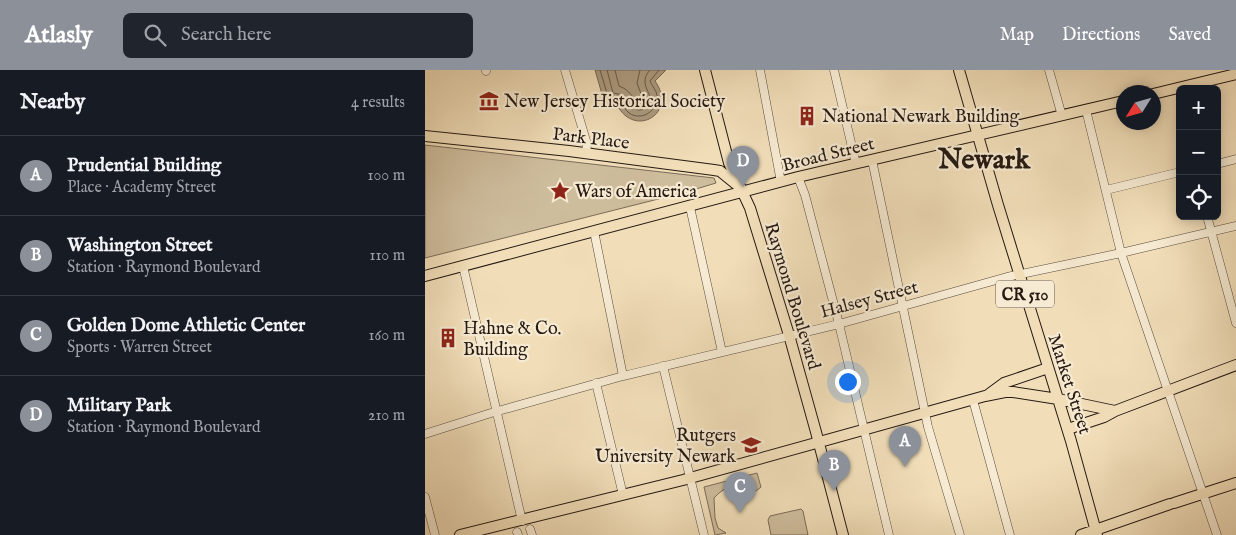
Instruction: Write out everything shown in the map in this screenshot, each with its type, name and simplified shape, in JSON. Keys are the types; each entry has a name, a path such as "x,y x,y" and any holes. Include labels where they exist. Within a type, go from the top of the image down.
{"main road":[{"name":"Raymond Boulevard","path":"705,70 729,163 750,208 789,335 843,535"},
{"name":"Market Street","path":"959,70 977,136 1068,429 1097,532"},
{"path":"1161,92 1236,74"},
{"name":"Broad Street","path":"425,276 781,182 1116,103"},
{"name":"Park Place","path":"425,136 721,171 744,192"},
{"path":"1068,429 1104,417 1168,390 1236,365"},
{"path":"985,396 1004,384 1048,368"},
{"path":"460,535 690,478 926,414 985,396 1013,392 1115,411"},
{"path":"1081,535 1097,532 1236,483"}],"street":[{"path":"565,70 587,144 586,154"},
{"path":"760,70 781,182"},
{"path":"834,70 856,164"},
{"path":"1049,70 1062,116"},
{"path":"1086,110 1121,253 1217,535"},
{"path":"1221,163 1236,159"},
{"path":"872,160 926,414 959,535"},
{"path":"1105,190 1176,173"},
{"path":"798,178 805,195 839,324 889,535"},
{"path":"690,207 722,352"},
{"path":"1208,220 1236,323"},
{"name":"Halsey Street","path":"425,434 496,411 623,376 839,324 1019,274 1121,253 1236,226"},
{"path":"594,231 623,376"},
{"path":"463,266 522,521"},
{"path":"663,366 704,535"},
{"path":"596,384 623,495"},
{"path":"973,400 1010,535"},
{"path":"425,498 435,535"}],"shaded area":[{"path":"425,145 714,178 716,183 425,258"},
{"path":"757,473 761,487 756,491 747,482 729,487 714,498 715,518 718,528 726,533 715,535 704,487"},
{"path":"801,509 808,535 771,535 768,520 770,516"}],"water":[{"path":"595,70 666,70 655,81 661,93 661,103 658,112 651,118 643,121 634,120 625,115 617,105 606,108"}],"place":[{"name":"New Jersey Historical Society","path":"489,101"},
{"name":"National Newark Building","path":"807,116"},
{"name":"Military Park","path":"743,187"},
{"name":"Wars of America","path":"560,191"},
{"name":"Hahne & Co. Building","path":"448,338"},
{"name":"Rutgers University Newark","path":"751,445"},
{"name":"Prudential Building","path":"905,467"},
{"name":"Washington Street","path":"834,491"},
{"name":"Golden Dome Athletic Center","path":"740,513"}],"district":[{"name":"Newark","path":"984,158"}]}
